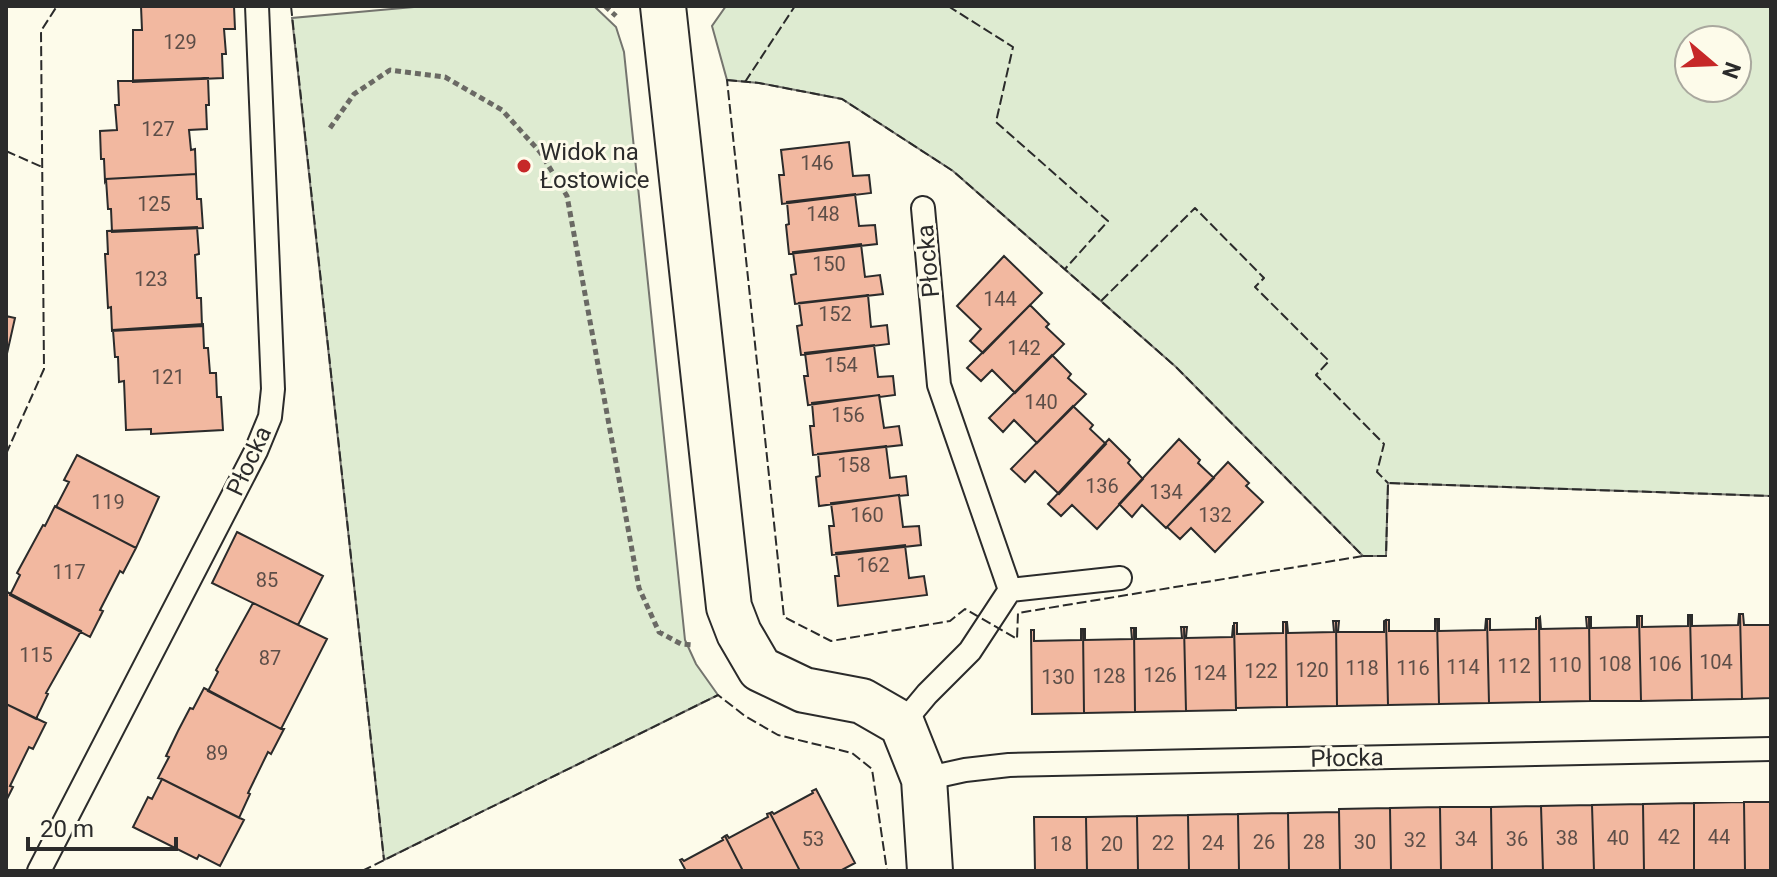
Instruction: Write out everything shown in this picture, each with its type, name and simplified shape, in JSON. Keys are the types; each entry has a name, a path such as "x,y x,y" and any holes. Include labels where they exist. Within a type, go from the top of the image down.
{"street":[{"path":"663,6 729,607 739,633 760,669 804,690 862,701 902,724 924,779 930,871"}],"lane":[{"name":"Płocka","path":"39,871 256,451 270,417 273,389 257,6"},
{"name":"Płocka","path":"923,208 939,385 1010,590"},
{"path":"902,724 970,651 1010,590 1120,578"},
{"name":"Płocka","path":"924,779 1009,765 1771,749"}],"path":[{"path":"330,128 354,94 390,70 445,77 502,110 540,152 567,196 639,588 659,632 681,644 693,645"}],"green space":[{"path":"425,6 594,6 616,27 624,52 685,640 696,664 718,695 384,860 292,18"},
{"path":"726,6 1771,6 1771,496 1388,483 1386,556 1363,556 1176,367 953,171 842,99 727,80 712,26"}],"building":[{"path":"141,6 234,6 235,29 224,29 226,54 222,54 223,78 133,82 133,30 142,30"},
{"path":"208,78 207,129 189,130 191,150 195,149 196,174 105,181 100,131 117,130 115,105 119,105 118,81"},
{"path":"849,142 853,176 869,175 871,193 782,204 779,175 784,175 781,150"},
{"path":"196,174 203,228 112,232 106,179"},
{"path":"855,194 859,226 875,225 877,244 789,254 787,202"},
{"path":"197,227 197,298 201,298 202,326 112,331 105,254 108,254 107,231"},
{"path":"861,244 865,277 880,275 883,294 795,304 791,275 796,274 793,252"},
{"path":"1004,256 1042,293 983,353 970,341 981,329 957,306"},
{"path":"868,295 871,327 887,325 889,344 801,355 797,326 802,325 799,303"},
{"path":"1030,305 1064,344 1015,393 992,370 981,381 967,368"},
{"path":"6,316 15,318 6,358"},
{"path":"203,324 204,348 208,348 210,373 216,373 217,397 221,397 223,430 151,434 151,429 126,430 124,381 119,382 113,330"},
{"path":"874,345 878,377 893,376 895,395 808,405 805,353"},
{"path":"1052,355 1071,374 1068,378 1086,394 1037,443 1014,420 1003,432 989,418"},
{"path":"879,395 884,428 899,426 902,445 813,455 810,426 814,426 812,403"},
{"path":"1073,406 1093,425 1090,429 1106,444 1059,494 1035,471 1025,482 1011,469"},
{"path":"1109,439 1130,460 1128,463 1143,479 1097,529 1072,505 1061,516 1048,504"},
{"path":"1179,439 1214,478 1166,528 1142,505 1132,517 1119,504"},
{"path":"886,446 890,478 906,476 908,495 819,506 816,477 820,476 818,454"},
{"path":"77,455 159,497 136,548 56,507 69,482 64,480"},
{"path":"1228,462 1263,502 1215,552 1191,528 1180,539 1167,527"},
{"path":"899,495 903,527 919,526 921,545 832,555 829,526 834,526 831,503"},
{"path":"55,506 136,548 123,573 120,571 90,637 10,595 20,575 17,573"},
{"path":"237,532 323,576 298,625 212,583"},
{"path":"905,545 909,578 924,576 927,595 838,606 836,553"},
{"path":"7,592 81,631 46,693 36,719 6,704"},
{"path":"253,603 327,639 281,729 208,691 218,672 216,670"},
{"path":"1739,614 1742,699 1692,700 1690,615 1692,626 1738,625"},
{"path":"1740,614 1743,614 1744,625 1771,625 1771,698 1742,699"},
{"path":"1688,615 1692,700 1641,701 1639,616 1642,616 1642,627 1688,626"},
{"path":"1637,616 1641,701 1590,701 1589,617 1591,628 1637,627"},
{"path":"1540,617 1541,629 1587,628 1586,617 1589,617 1590,701 1540,702"},
{"path":"1536,618 1539,618 1540,702 1489,703 1487,619 1490,619 1490,630 1536,629"},
{"path":"1435,619 1439,704 1388,705 1386,620 1389,620 1389,631 1435,631"},
{"path":"1437,619 1439,631 1485,630 1487,619 1489,703 1439,704"},
{"path":"1386,620 1388,705 1337,706 1336,621 1339,621 1338,632 1384,632"},
{"path":"1333,621 1336,621 1337,706 1287,707 1286,622 1288,633 1334,632"},
{"path":"1283,622 1286,622 1287,707 1236,708 1234,623 1237,623 1237,634 1283,633"},
{"path":"1233,626 1236,710 1186,711 1184,627 1187,627 1186,638 1232,637"},
{"path":"1181,627 1184,627 1186,711 1135,712 1134,628 1136,639 1182,638"},
{"path":"1131,628 1134,628 1135,712 1084,713 1083,629 1085,640 1132,639"},
{"path":"1081,629 1084,713 1032,714 1031,630 1034,630 1034,641 1081,640"},
{"path":"204,688 284,729 271,754 268,752 239,818 158,778 178,731"},
{"path":"6,704 46,723 33,749 29,747 6,801"},
{"path":"162,779 244,820 220,866 199,855 197,859 133,827 148,797 152,799"},
{"path":"816,789 855,863 840,871 800,871 770,813 774,814"},
{"path":"1744,802 1771,802 1771,871 1745,871"},
{"path":"1744,802 1745,871 1694,871 1694,803"},
{"path":"1694,803 1694,871 1644,871 1643,804"},
{"path":"1643,804 1644,871 1594,871 1592,805"},
{"path":"1592,805 1594,871 1543,871 1541,806"},
{"path":"1541,806 1543,871 1492,871 1491,807"},
{"path":"1440,807 1441,871 1391,871 1390,808"},
{"path":"1440,807 1491,807 1492,871 1441,871"},
{"path":"1390,808 1391,871 1340,871 1339,809"},
{"path":"1339,812 1340,871 1289,871 1288,813"},
{"path":"770,813 800,871 743,871 725,836 729,838"},
{"path":"1288,813 1289,871 1239,871 1238,814"},
{"path":"1238,814 1239,871 1189,871 1188,815"},
{"path":"1188,815 1189,871 1138,871 1137,816"},
{"path":"1137,816 1138,871 1087,871 1086,817"},
{"path":"1034,817 1086,817 1087,871 1035,871"},
{"path":"725,836 743,871 686,871 680,860 684,861"}],"fence":[{"path":"6,454 44,369 41,31 57,6"},
{"path":"291,6 384,860"},
{"path":"745,82 795,6"},
{"path":"948,6 1013,47 996,122 1108,221 1065,269"},
{"path":"727,80 842,99 953,171 1176,367 1363,556 1018,613 1017,639 965,609 950,621 831,641 784,617 727,80"},
{"path":"6,151 42,167"},
{"path":"1101,301 1195,208 1264,278 1255,287 1329,361 1316,375 1384,444 1377,472 1388,483"},
{"path":"1363,556 1386,556 1388,483 1771,496"},
{"path":"362,871 718,695 745,716 778,735 852,753 872,769 887,871"}],"place":[{"name":"Widok na Łostowice","path":"524,166"}]}
